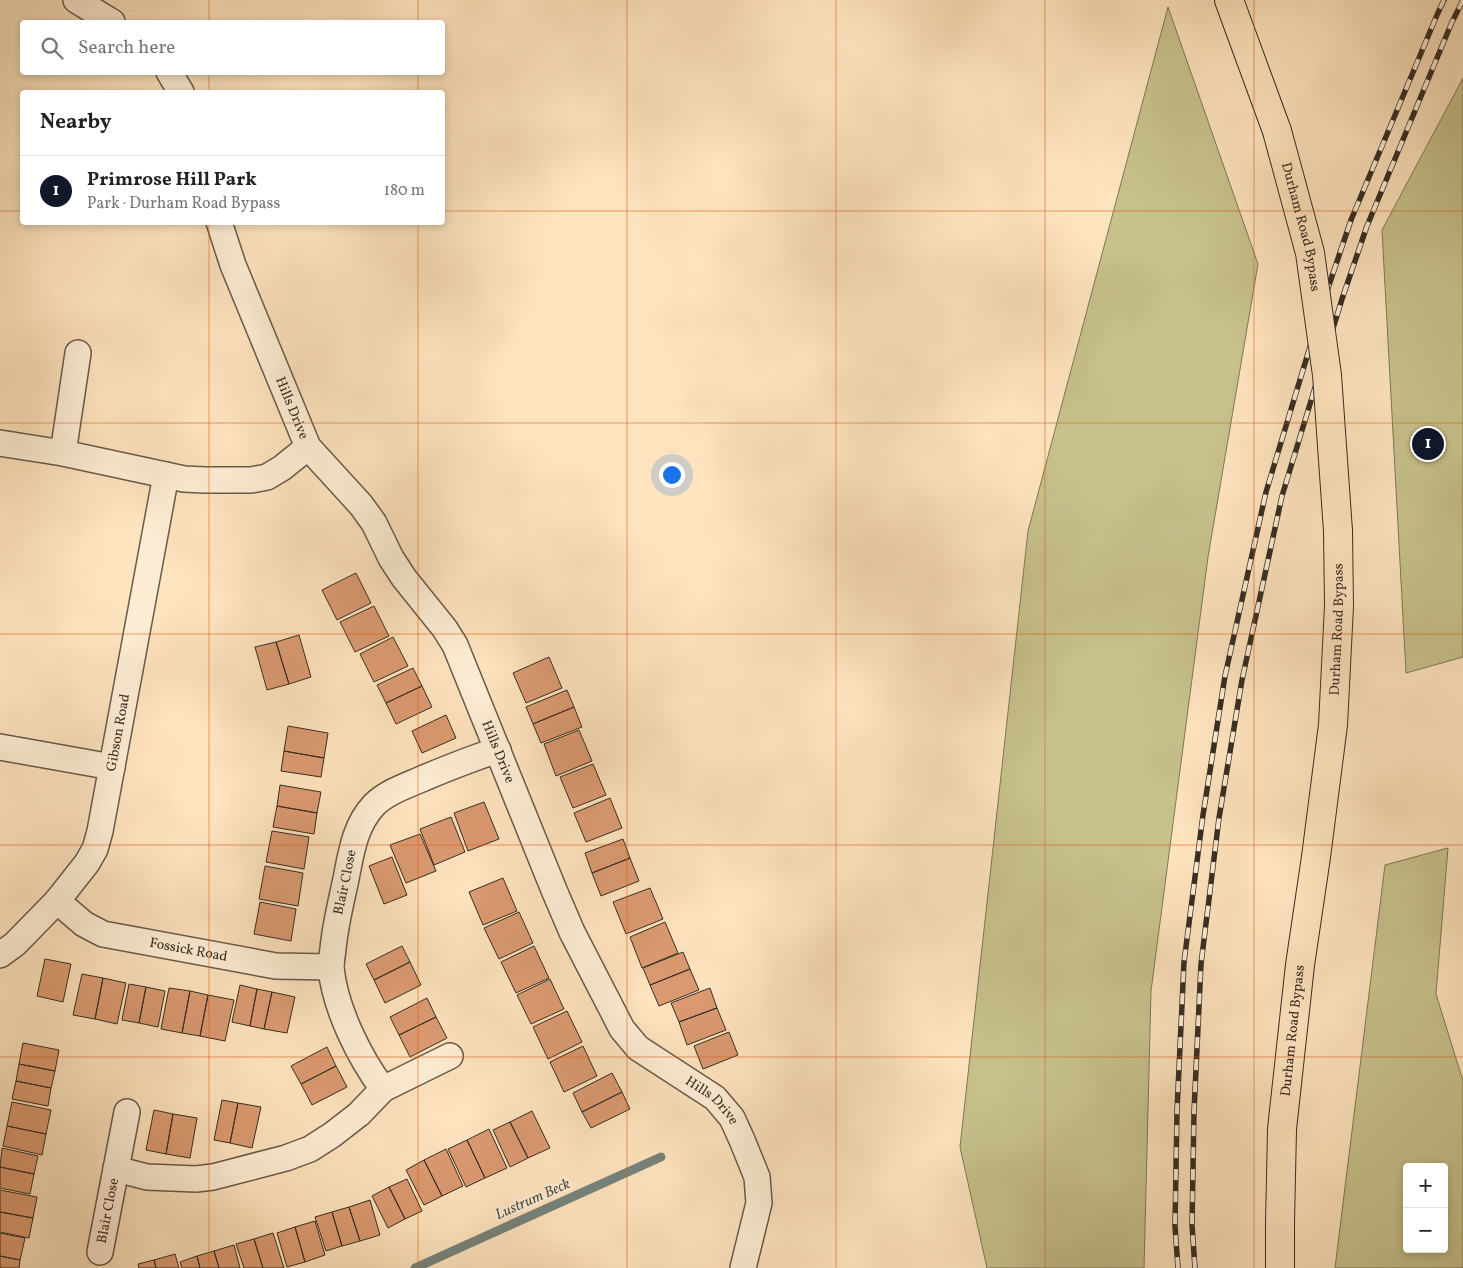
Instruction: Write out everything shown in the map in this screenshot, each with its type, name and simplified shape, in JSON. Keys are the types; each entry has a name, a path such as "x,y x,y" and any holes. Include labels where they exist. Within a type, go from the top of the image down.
{"main road":[{"name":"Durham Road Bypass","path":"1229,0 1278,131 1310,253 1327,375 1338,531 1339,606 1333,725 1300,965 1282,1129 1280,1268"}],"street":[{"path":"76,0 109,20"},
{"path":"171,75 180,90"},
{"name":"Hills Drive","path":"220,225 233,265 308,447 361,505 374,523 391,558 404,578 446,629 455,645 572,932 622,1029 638,1048 715,1098 732,1118 757,1177 758,1203 742,1268"},
{"path":"63,453 78,353"},
{"path":"0,443 63,453 184,479 252,480 267,477 282,468 308,447"},
{"name":"Gibson Road","path":"0,955 15,944 57,901 87,863 95,849 100,831 166,475"},
{"path":"0,747 112,767"},
{"name":"Blair Close","path":"383,1089 348,1028 339,1004 331,967 334,939 356,833 363,818 374,805 387,795 466,761 498,750"},
{"name":"Fossick Road","path":"57,901 84,924 103,934 276,966 331,967"},
{"name":"Blair Close","path":"116,1169 147,1177 196,1179 213,1177 286,1158 310,1149 332,1135 359,1114 383,1089 450,1056"},
{"name":"Blair Close","path":"100,1252 127,1112"}],"shaded area":[{"path":"1168,7 1258,264 1208,557 1151,991 1144,1268 987,1268 960,1147 1028,531"},
{"path":"1463,78 1463,657 1406,673 1382,230"},
{"path":"1448,848 1436,994 1463,1081 1463,1268 1335,1268 1385,865"}],"building":[{"path":"356,573 371,603 337,620 322,590"},
{"path":"374,606 389,636 355,652 340,622"},
{"path":"299,635 311,677 289,684 276,642"},
{"path":"393,637 408,666 374,682 360,654"},
{"path":"276,642 289,684 267,690 255,647"},
{"path":"549,657 562,688 526,703 513,673"},
{"path":"413,668 422,686 386,703 377,685"},
{"path":"422,686 432,707 396,724 386,703"},
{"path":"567,690 574,707 533,724 526,707"},
{"path":"574,707 582,727 541,743 533,724"},
{"path":"446,715 456,738 422,753 412,731"},
{"path":"288,726 328,733 324,758 284,751"},
{"path":"579,730 592,761 556,776 544,744"},
{"path":"284,751 324,758 321,777 281,771"},
{"path":"593,764 606,795 573,808 560,777"},
{"path":"280,785 321,792 317,813 277,806"},
{"path":"610,798 622,828 586,842 574,813"},
{"path":"484,802 499,839 468,851 454,813"},
{"path":"277,806 317,813 314,834 273,827"},
{"path":"451,817 465,852 434,865 420,829"},
{"path":"272,831 309,837 304,869 266,862"},
{"path":"420,834 436,871 406,883 390,845"},
{"path":"623,839 630,858 592,873 585,853"},
{"path":"392,857 407,895 384,904 369,866"},
{"path":"630,858 639,881 601,896 592,873"},
{"path":"265,866 303,873 298,906 259,899"},
{"path":"503,878 517,911 483,925 469,892"},
{"path":"650,888 663,919 626,934 613,902"},
{"path":"260,902 296,909 291,941 254,934"},
{"path":"519,912 533,943 499,959 484,928"},
{"path":"665,922 678,953 642,968 630,937"},
{"path":"402,946 410,962 374,980 366,964"},
{"path":"534,946 549,978 516,993 501,962"},
{"path":"683,952 690,969 650,985 643,968"},
{"path":"45,959 71,964 63,1002 37,996"},
{"path":"410,962 421,985 385,1003 374,980"},
{"path":"690,969 699,990 659,1006 650,985"},
{"path":"82,974 103,978 95,1019 73,1015"},
{"path":"103,978 126,983 117,1024 95,1019"},
{"path":"550,979 564,1009 531,1024 517,995"},
{"path":"129,984 146,987 139,1023 122,1020"},
{"path":"240,985 257,989 250,1026 232,1022"},
{"path":"146,987 165,991 158,1027 139,1023"},
{"path":"169,988 190,991 182,1033 161,1029"},
{"path":"710,988 717,1008 679,1022 671,1003"},
{"path":"257,989 272,992 264,1029 250,1026"},
{"path":"190,991 208,995 200,1036 182,1033"},
{"path":"272,992 295,997 287,1033 264,1029"},
{"path":"208,995 234,1000 225,1041 200,1036"},
{"path":"427,998 436,1017 399,1035 390,1017"},
{"path":"717,1008 726,1030 687,1045 679,1022"},
{"path":"567,1011 582,1042 548,1059 533,1027"},
{"path":"436,1017 447,1038 410,1057 399,1035"},
{"path":"729,1032 738,1055 703,1069 694,1046"},
{"path":"23,1043 59,1050 55,1071 19,1064"},
{"path":"583,1046 597,1076 564,1092 550,1062"},
{"path":"327,1047 336,1066 301,1084 291,1066"},
{"path":"19,1064 55,1071 51,1088 16,1081"},
{"path":"336,1066 347,1087 312,1105 301,1084"},
{"path":"612,1073 622,1092 582,1112 573,1093"},
{"path":"16,1081 51,1088 48,1106 12,1099"},
{"path":"622,1092 630,1109 591,1128 582,1112"},
{"path":"222,1100 238,1103 230,1143 214,1140"},
{"path":"12,1102 51,1110 46,1134 7,1126"},
{"path":"238,1103 261,1107 252,1148 230,1143"},
{"path":"154,1110 173,1114 166,1154 146,1150"},
{"path":"532,1111 550,1148 528,1158 510,1122"},
{"path":"173,1114 197,1118 190,1158 166,1154"},
{"path":"510,1122 528,1158 510,1167 493,1130"},
{"path":"7,1126 46,1134 42,1155 3,1146"},
{"path":"489,1129 507,1168 485,1178 467,1140"},
{"path":"467,1140 485,1178 466,1187 448,1149"},
{"path":"2,1148 38,1156 34,1174 0,1167"},
{"path":"446,1149 463,1186 442,1196 424,1160"},
{"path":"424,1160 442,1196 424,1205 406,1170"},
{"path":"0,1167 34,1174 30,1194 0,1188"},
{"path":"407,1179 422,1211 405,1219 389,1187"},
{"path":"389,1187 405,1219 388,1228 372,1196"},
{"path":"0,1190 37,1197 33,1218 0,1212"},
{"path":"370,1200 380,1235 360,1241 349,1207"},
{"path":"349,1207 360,1241 342,1246 332,1212"},
{"path":"0,1212 33,1218 29,1238 0,1232"},
{"path":"332,1212 342,1246 326,1251 315,1217"},
{"path":"315,1221 325,1255 305,1262 295,1227"},
{"path":"295,1227 305,1262 287,1267 277,1233"},
{"path":"0,1233 25,1238 20,1260 0,1256"},
{"path":"273,1233 284,1268 263,1268 254,1239"},
{"path":"254,1239 263,1268 244,1268 236,1244"},
{"path":"234,1245 240,1268 219,1268 214,1251"},
{"path":"214,1251 219,1268 200,1268 197,1256"},
{"path":"175,1254 179,1268 156,1268 154,1260"},
{"path":"0,1256 20,1260 19,1268 0,1268"},
{"path":"197,1256 200,1268 182,1268 180,1262"},
{"path":"154,1260 156,1268 139,1268 138,1264"}],"waterway":[{"name":"Lustrum Beck","path":"415,1268 661,1157"}],"railway":[{"path":"1178,1268 1175,1226 1177,1111 1184,962 1203,815 1225,676 1266,492 1326,294 1351,220 1444,0"},
{"path":"1195,1268 1192,1225 1194,1112 1201,964 1219,818 1242,680 1282,496 1342,299 1367,226 1452,22 1463,0"}],"place":[{"name":"Primrose Hill Park","path":"1428,444"}]}
